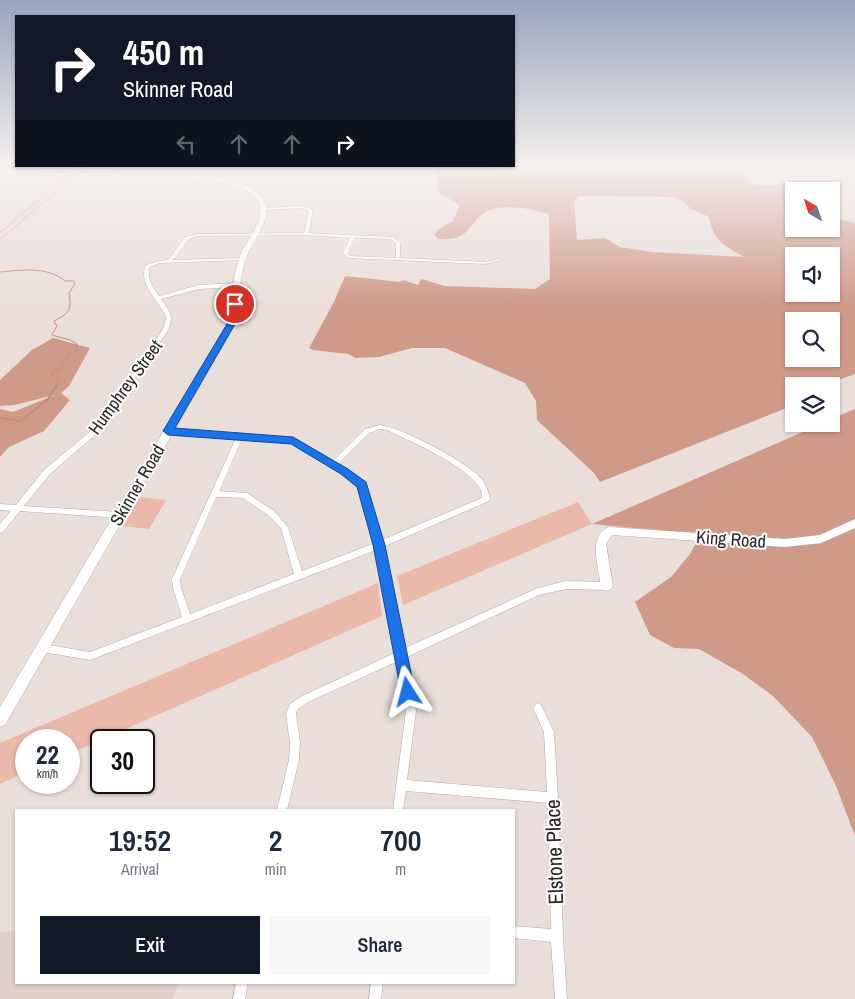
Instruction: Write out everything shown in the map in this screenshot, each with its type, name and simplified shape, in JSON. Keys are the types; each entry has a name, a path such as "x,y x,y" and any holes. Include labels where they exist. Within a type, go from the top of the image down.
{"main road":[{"path":"0,237 28,213"}],"street":[{"name":"Skinner Road","path":"0,720 231,324 235,315 243,259 263,213"},
{"path":"306,234 310,213"},
{"path":"169,262 187,238 192,235 254,236 306,234 394,238 400,248 398,258"},
{"path":"353,236 345,253 346,256 485,263 501,260"},
{"path":"238,285 199,287 159,298 146,280 145,270 150,264 243,259"},
{"name":"Humphrey Street","path":"0,530 46,472 94,432 166,329 169,319 168,314 159,298"},
{"path":"43,648 90,656 379,545 482,503 486,499 487,493 482,483 470,472 453,461 388,428 380,427 367,431 334,465"},
{"path":"168,431 293,441 334,465 362,485 379,545 402,655 411,711 398,809"},
{"path":"187,619 176,588 176,579 240,436"},
{"path":"214,494 244,495 270,514 284,528 299,576"},
{"path":"0,506 120,515"},
{"name":"King Road","path":"607,586 601,544 604,535 609,531 620,530 785,543 821,539 855,523"},
{"path":"282,809 294,760 295,743 291,714 293,707 302,700 538,592 566,585 607,586"},
{"name":"Elstone Place","path":"538,708 548,732 553,798 561,999"},
{"path":"402,784 553,798"},
{"path":"515,932 557,936"},
{"path":"239,999 242,984"},
{"path":"375,999 377,984"}],"shaded area":[{"path":"456,213 484,213 466,232 456,238 438,239 434,235 442,227 453,221"},
{"path":"544,213 575,213 577,240 605,238 620,247 652,252 744,257 725,246 717,238 709,217 700,213 785,213 785,238 840,238 840,219 855,223 855,374 840,379 840,377 785,377 785,409 600,482 594,473 537,420 536,401 525,383 445,348 412,348 379,357 356,358 348,354 309,348 334,302 345,276 400,282 403,280 418,285 421,279 445,286 535,289 550,279 549,215"},
{"path":"53,338 90,348 69,386 61,393 70,400 44,431 9,447 0,457 0,409 13,412 55,395 14,405 0,406 0,380 32,350"},
{"path":"855,409 855,836 836,786 812,737 773,696 743,674 699,649 674,648 650,635 635,602 671,577 690,554 701,534 592,524 803,432 840,432 840,415"},
{"path":"139,497 166,500 149,529 123,526"},
{"path":"578,502 592,524 403,605 397,576"},
{"path":"378,583 382,616 126,729 90,729 90,745 80,749 80,729 33,729"},
{"path":"15,737 15,777 0,784 0,743"},
{"path":"15,931 15,984 178,984 173,999 0,999 0,932"}],"waterway":[{"path":"0,272 34,270 50,273 65,281 74,281 75,284 69,293 70,308 63,316 54,321 57,326 52,335 77,344 76,351 67,355 67,360 62,363 63,366 51,374 58,381 57,386"},
{"path":"0,418 21,421 48,399 57,385"}],"route":[{"path":"235,304 235,315 231,324 168,431 275,438 293,441 344,471 362,485 379,545 408,692"}]}
